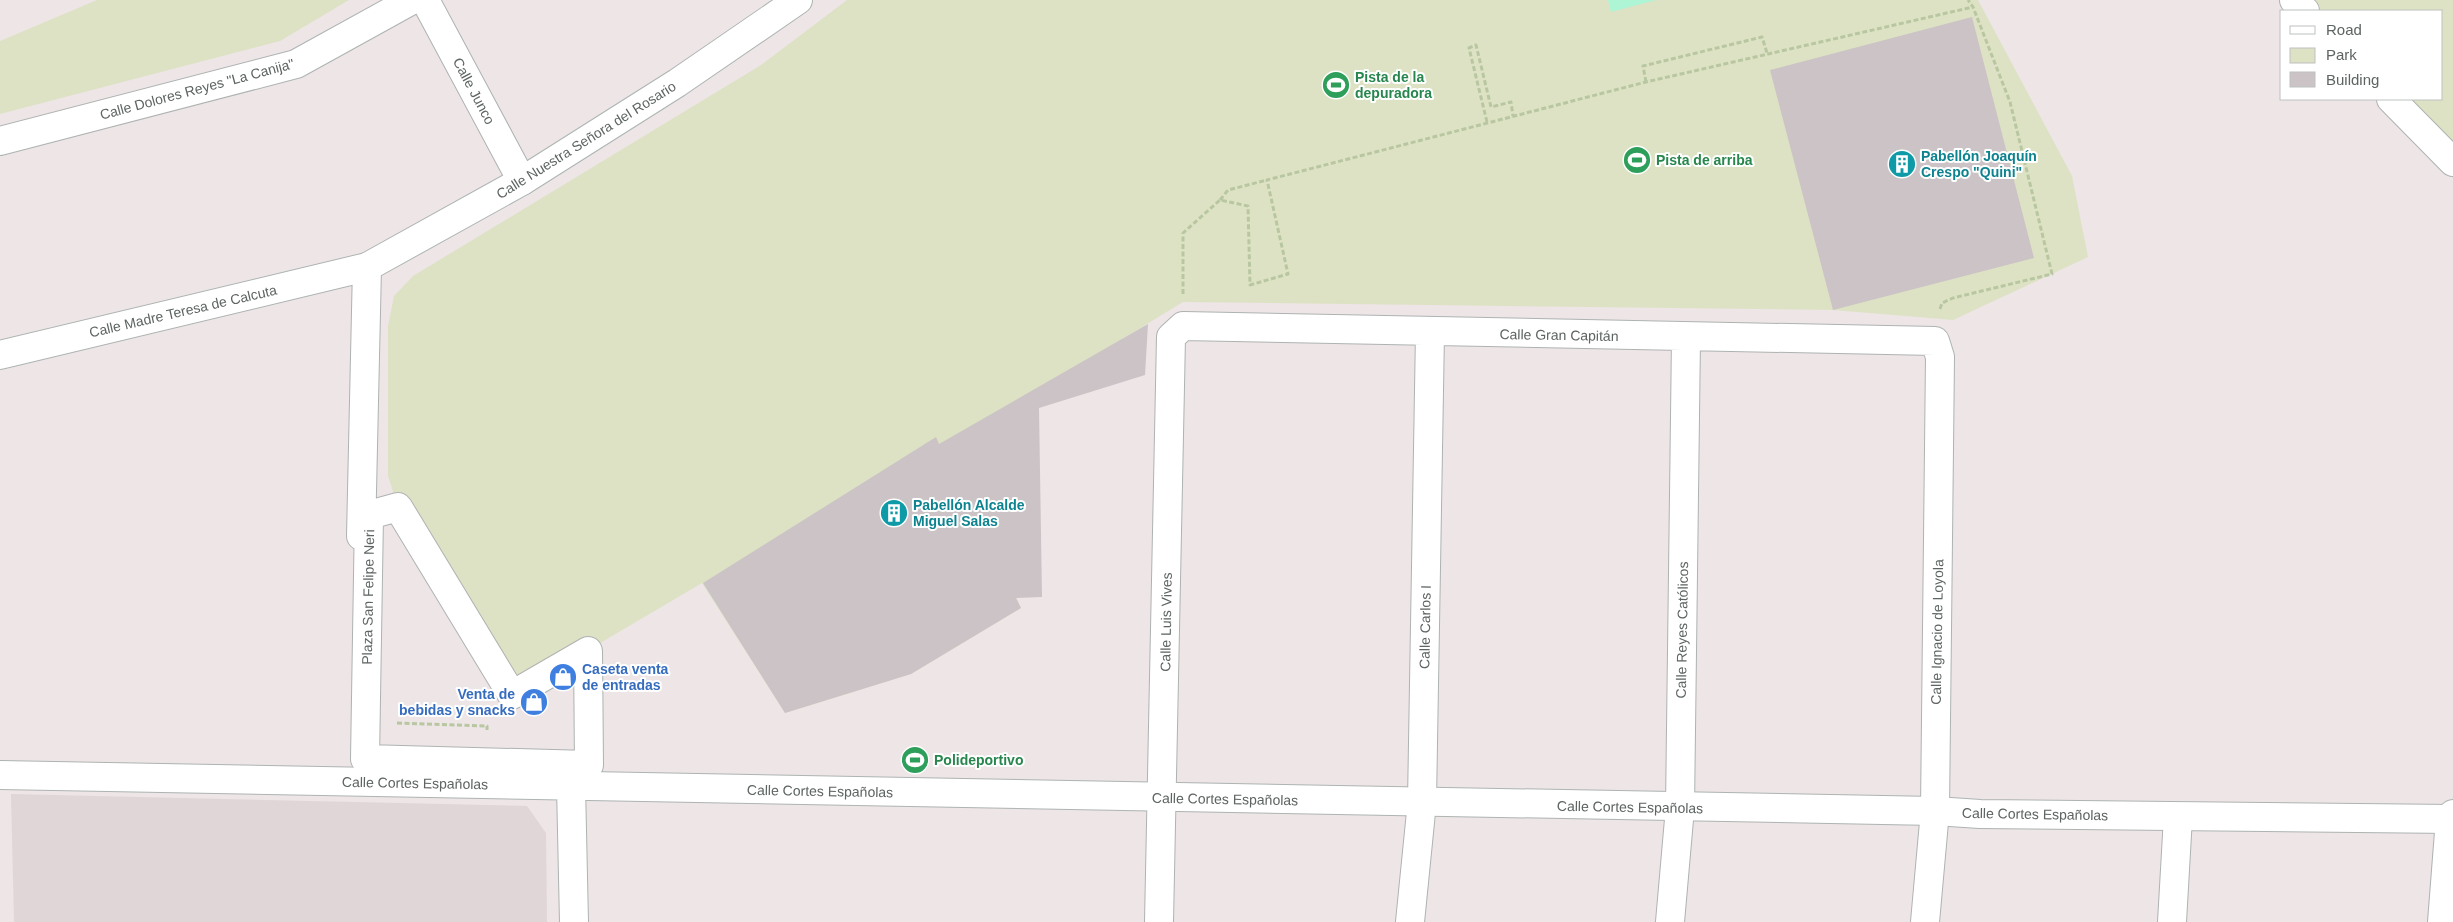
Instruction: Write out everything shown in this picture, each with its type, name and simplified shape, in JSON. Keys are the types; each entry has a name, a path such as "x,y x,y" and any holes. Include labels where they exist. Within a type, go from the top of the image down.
{"street":[{"name":"Calle Dolores Reyes \"La Canija\"","path":"0,141 296,64 412,0"},
{"name":"Calle Junco","path":"426,0 522,181"},
{"path":"2294,0 2304,10"},
{"name":"Calle Nuestra Señora del Rosario","path":"367,267 522,181 677,83 783,5"},
{"path":"2392,100 2453,162"},
{"name":"Calle Madre Teresa de Calcuta","path":"0,355 367,267"},
{"name":"Plaza San Felipe Neri","path":"357,781 356,721 367,267"},
{"name":"Calle Gran Capitán","path":"1183,314 1430,332 1935,342"},
{"name":"Calle Luis Vives","path":"1160,922 1172,337 1183,314"},
{"name":"Calle Carlos I","path":"1410,922 1422,802 1430,332"},
{"name":"Calle Reyes Católicos","path":"1670,922 1680,808 1686,338"},
{"name":"Calle Ignacio de Loyola","path":"1925,922 1935,811 1940,357 1935,342"},
{"name":"Plaza San Felipe Neri","path":"398,506 512,695 588,651 589,765 366,759 369,515 398,506"},
{"name":"Calle Cortes Españolas","path":"0,774 2178,817 2452,817"},
{"path":"571,786 574,922"},
{"path":"2172,922 2178,817"},
{"path":"2442,922 2452,817"}],"path":[{"path":"1935,342 1937,319 1942,303 1954,298 2052,274 2010,102 1973,7 1968,0"},
{"path":"1183,314 1183,233 1220,200 1228,190 1646,82 1973,7"},
{"path":"1646,82 1642,66 1762,37 1767,54"},
{"path":"1487,122 1469,48 1476,45 1491,107 1511,102 1513,116"},
{"path":"1220,200 1248,206 1250,285 1288,274 1267,180"}],"shaded area":[{"path":"1608,0 1656,0 1611,12"},
{"path":"11,794 527,806 546,833 547,922 14,922"}],"green space":[{"path":"97,0 349,0 280,41 0,114 0,41"},
{"path":"847,0 1978,0 2072,176 2088,257 1953,320 1833,310 1183,302 947,446 1021,608 911,674 785,713 702,583 512,695 398,507 388,476 388,326 394,296 413,276 761,65"},
{"path":"2310,0 2453,0 2453,144 2409,100 2443,100 2443,10 2320,10"}],"building":[{"name":"Pabellón Joaquín Crespo \"Quini\"","path":"1972,17 2034,258 1833,310 1770,70"},
{"name":"Pabellón Alcalde Miguel Salas","path":"1148,324 1145,375 1039,408 1042,597 1016,598 1021,608 911,674 785,713 703,583 936,437 939,444"}],"place":[{"name":"Pista de la depuradora","path":"1336,85"},
{"name":"Pista de arriba","path":"1637,160"},
{"name":"Pabellón Joaquín Crespo \"Quini\"","path":"1902,164"},
{"name":"Pabellón Alcalde Miguel Salas","path":"894,513"},
{"name":"Caseta venta de entradas","path":"563,677"},
{"name":"Venta de bebidas y snacks","path":"534,702"},
{"name":"Polideportivo","path":"915,760"}]}
